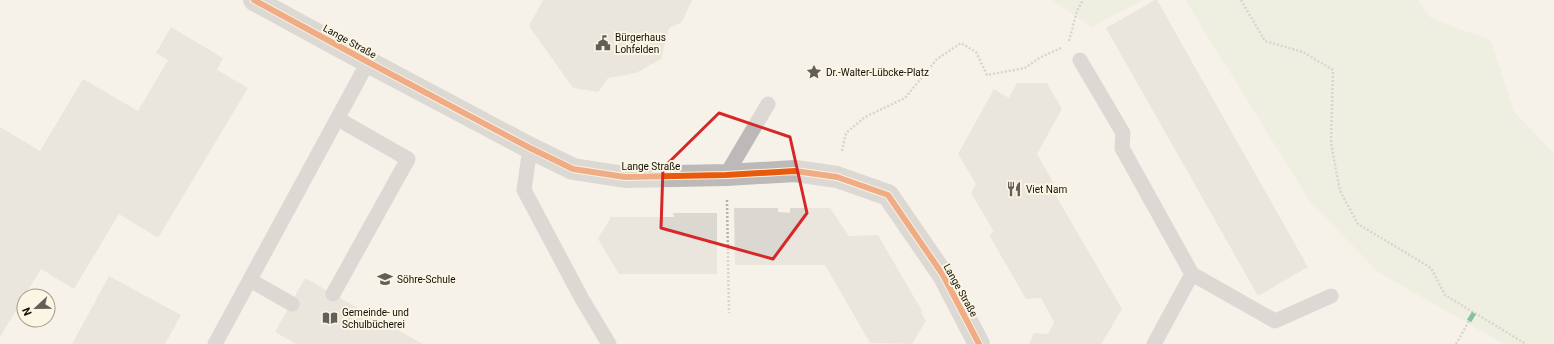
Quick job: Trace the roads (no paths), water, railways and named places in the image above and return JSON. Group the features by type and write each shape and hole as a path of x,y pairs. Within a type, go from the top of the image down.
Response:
{"street":[{"name":"Lange Straße","path":"254,0 368,62 572,169 625,177 726,175 794,171 837,177 888,195 943,275 979,344"}],"lane":[{"path":"1080,60 1123,133 1122,148 1192,274 1274,321 1331,296"},
{"name":"Lange Straße","path":"215,344 368,62"},
{"path":"726,175 768,104"},
{"path":"333,294 408,160 338,119"},
{"path":"530,148 524,190 582,299 609,344"},
{"path":"1154,344 1192,274"},
{"path":"250,280 292,304"}],"place":[{"name":"Bürgerhaus Lohfelden","path":"603,43"},
{"name":"Dr.-Walter-Lübcke-Platz","path":"814,72"},
{"name":"Viet Nam","path":"1014,189"},
{"name":"Söhre-Schule","path":"385,279"},
{"name":"Gemeinde- und Schulbücherei","path":"330,318"}]}
